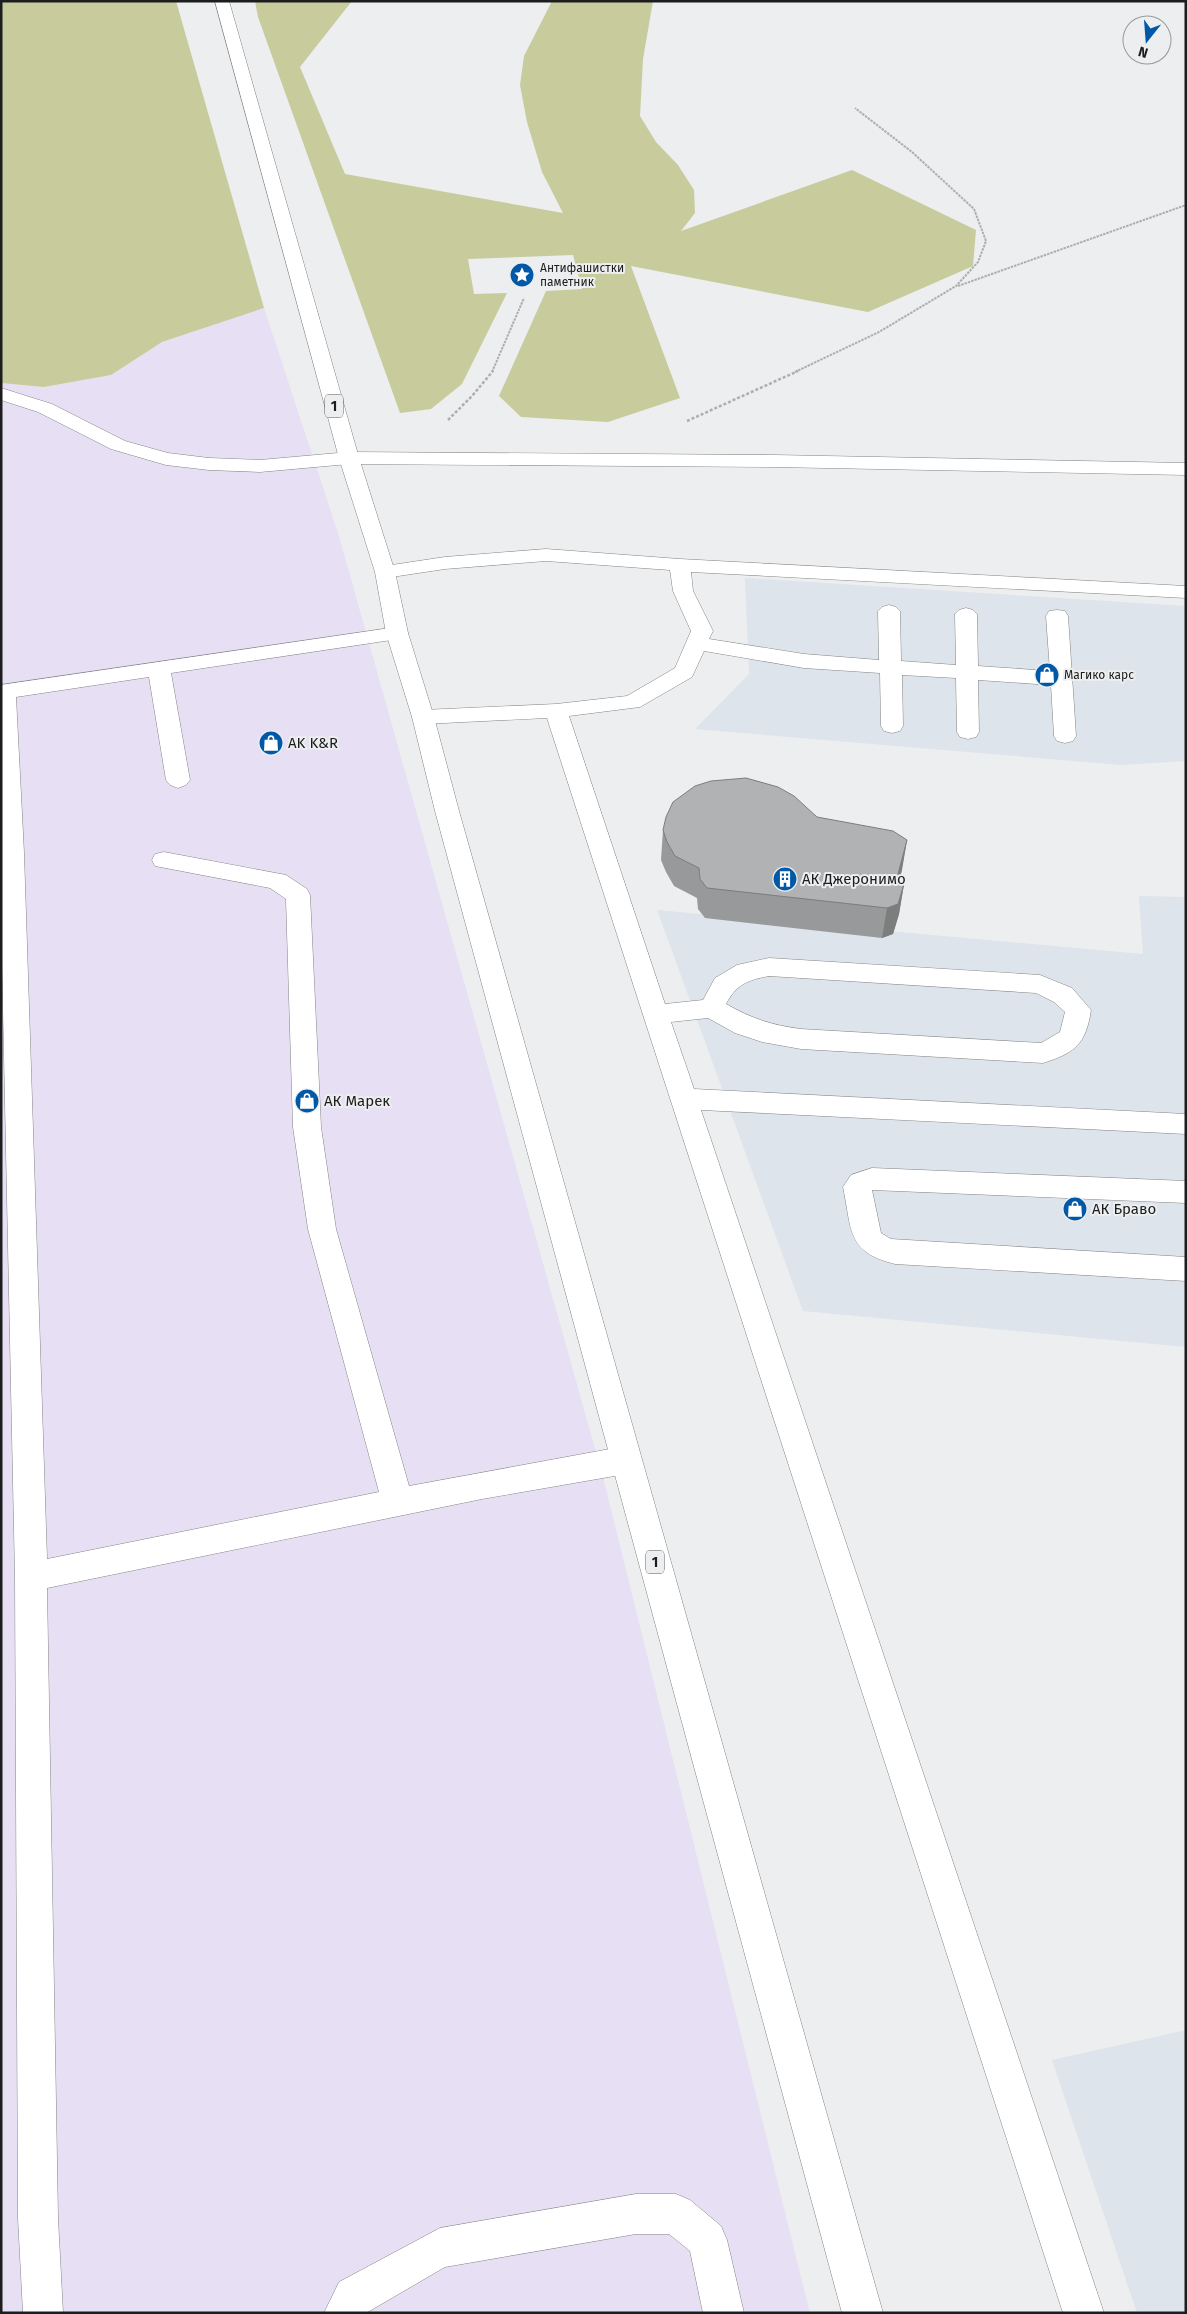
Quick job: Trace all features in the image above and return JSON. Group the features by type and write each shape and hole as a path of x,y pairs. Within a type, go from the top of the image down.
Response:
{"main road":[{"name":"1","path":"222,1 349,458 385,572 397,633 423,718 626,1460 863,2313"},
{"path":"1,394 45,408 118,445 166,458 208,464 260,466 349,458 784,462 1186,469"},
{"path":"385,572 445,563 546,555 680,565 1186,592"},
{"path":"423,718 556,711 632,702 684,672 702,631 683,591 680,565"},
{"path":"889,611 892,726"},
{"path":"966,614 968,732"},
{"path":"1056,616 1065,736"},
{"path":"43,2313 38,2218 32,1577 13,863 3,692 397,633"},
{"path":"696,643 804,660 1061,679"},
{"path":"159,669 178,780"},
{"path":"556,711 1084,2313"},
{"path":"164,860 277,881 298,895 307,1127 322,1229 397,1501"},
{"path":"657,1014 711,1008 744,1026 771,1035 801,1039 1043,1054 1064,1046 1075,1032 1078,1010 1063,995 1040,984 770,967 746,971 724,984 711,1008"},
{"path":"685,1099 1186,1124"},
{"path":"1186,1192 872,1179 857,1187 869,1238 885,1250 1186,1269"},
{"path":"32,1577 397,1501 626,1460"},
{"path":"344,2313 353,2296 440,2248 636,2214 676,2214 707,2240 724,2313"}],"path":[{"path":"855,108 912,152 974,209 986,240 978,262 956,286"},
{"path":"686,422 879,332 956,286 1186,205"},
{"path":"444,424 472,396 492,372 524,298"}],"shaded area":[{"path":"264,308 339,536 603,1477 810,2313 1,2313 1,383 44,387 111,375 162,342"},
{"path":"745,578 1186,606 1186,761 1121,765 695,729 749,674"},
{"path":"1139,896 1186,897 1186,1347 803,1311 657,910 1143,954"},
{"path":"1186,2030 1186,2313 1137,2313 1052,2060"}],"green space":[{"path":"1,1 176,1 264,308 162,342 111,375 44,387 1,383"},
{"path":"255,1 352,1 300,67 345,174 563,213 542,172 527,122 520,85 524,56 552,1 653,1 643,59 640,116 656,142 678,165 694,190 695,213 681,231 852,170 976,230 973,266 868,312 631,266 680,398 608,422 521,417 499,396 546,291 582,289 573,255 468,259 474,294 507,293 462,384 431,409 400,413 258,17"}],"building":[{"name":"АК Джеронимо","path":"746,778 778,787 794,796 817,817 893,831 907,840 898,874 904,884 898,904 887,908 707,888 700,879 699,868 675,856 663,830 666,817 673,802 695,786 711,781"}],"place":[{"name":"Антифашистки паметник","path":"522,275"},
{"name":"Магико карс","path":"1047,675"},
{"name":"AK K&R","path":"271,743"},
{"name":"АК Джеронимо","path":"785,879"},
{"name":"АК Марек","path":"307,1101"},
{"name":"АК Браво","path":"1075,1209"}]}
